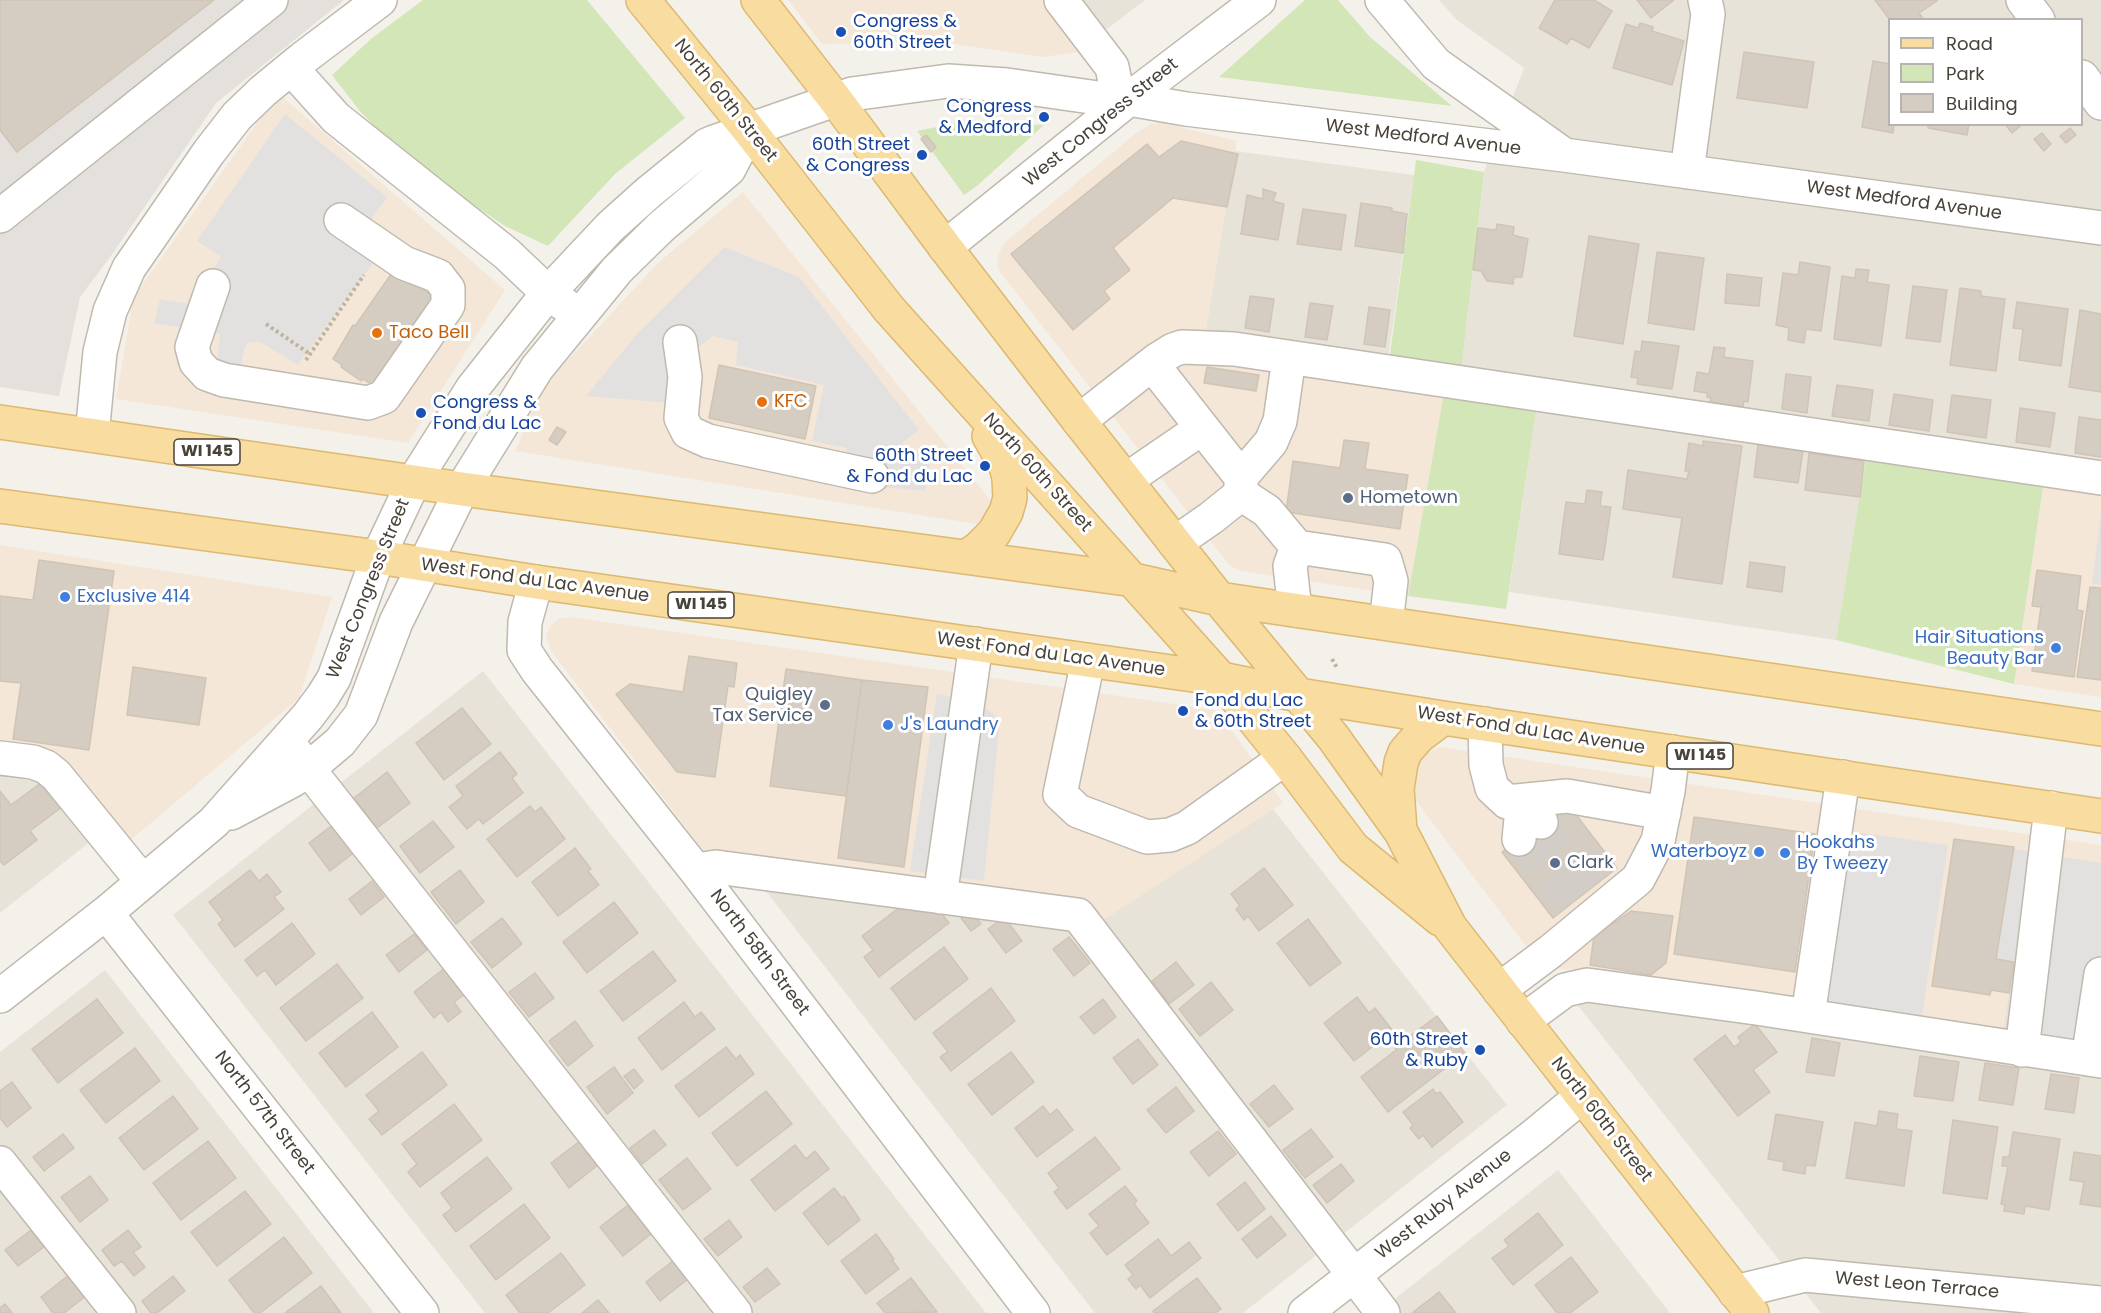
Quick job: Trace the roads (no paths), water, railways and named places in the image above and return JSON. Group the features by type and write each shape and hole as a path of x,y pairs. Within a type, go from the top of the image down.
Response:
{"main road":[{"name":"North 60th Street","path":"643,0 749,130 889,309 1221,679 1285,758 1353,848 1450,927"},
{"name":"North 60th Street","path":"758,0 1080,422 1219,598 1333,737 1401,832 1450,927 1743,1302"},
{"path":"957,384 1000,454 1006,466 1011,488 1008,506 994,533 966,557"},
{"name":"WI 145","path":"0,422 462,489 1134,580 1219,598 1295,610 2101,729"},
{"name":"West Fond du Lac Avenue","path":"0,506 378,557 536,582 1221,679 1299,695 1443,718 2101,816"},
{"path":"1401,832 1396,789 1401,764 1406,752 1419,736 1443,718"}],"street":[{"path":"0,216 271,0"},
{"path":"92,435 100,352 110,311 129,268 209,152 237,116 291,68 380,0"},
{"path":"1061,0 1112,67 1124,100"},
{"name":"West Congress Street","path":"945,248 1124,100 1259,0"},
{"path":"1382,0 1436,64 1564,155"},
{"path":"1687,172 1708,14 1705,0"},
{"path":"2023,0 2036,18"},
{"path":"291,68 336,118 507,254 548,293 578,315"},
{"path":"2083,78 2101,103"},
{"name":"West Medford Avenue","path":"749,130 835,99 869,91 948,81 1007,85 1564,155 2101,228"},
{"name":"West Congress Street","path":"0,996 106,913 214,822 287,741 324,696 334,678 378,557 414,481 472,389 548,293 610,226 707,145 749,130"},
{"name":"West Congress Street","path":"214,822 270,794 308,769 340,742 361,715 396,622 462,489 537,368 617,270 654,233 729,169 749,130"},
{"path":"213,286 192,347 196,362 207,374 224,380 368,403 384,397 448,305 448,289 438,276 404,263 341,220"},
{"path":"680,342 685,377 681,418 688,432 708,441 872,476"},
{"path":"1080,422 1152,364 1173,351 1182,347 1234,349 2101,478"},
{"path":"1175,543 1211,518 1241,485 1271,442 1280,421 1289,358"},
{"path":"1152,364 1202,428 1241,485 1267,511 1297,547 1385,560 1391,580 1386,623"},
{"path":"1126,480 1202,428"},
{"path":"1295,610 1290,566 1297,547"},
{"name":"North 58th Street","path":"536,582 525,622 524,650 537,670 697,872 1033,1313"},
{"path":"940,897 976,644"},
{"path":"1088,661 1060,794 1078,811 1147,837 1170,835 1187,828 1285,758"},
{"path":"1485,724 1486,765 1492,788 1522,821 1567,796 1664,813"},
{"path":"287,741 735,1313"},
{"path":"1499,990 1586,904 1638,879 1658,841 1673,752"},
{"path":"0,758 33,762 46,767 56,775 143,882"},
{"path":"1808,1016 1843,777"},
{"path":"2022,1050 2051,808"},
{"path":"697,872 716,867 1078,915 1383,1313"},
{"name":"North 57th Street","path":"106,913 422,1313"},
{"path":"1523,1021 1565,990 1587,985 2095,1060 2101,974"},
{"name":"West Ruby Avenue","path":"1305,1313 1582,1096"},
{"path":"0,1163 119,1313"},
{"name":"West Leon Terrace","path":"1743,1302 1805,1275 2101,1303"}],"tunnel":[{"path":"1541,822 1591,890"},
{"path":"1519,839 1570,906"}],"place":[{"name":"Congress & 60th Street","path":"841,32"},
{"name":"Congress & Medford","path":"1044,117"},
{"name":"60th Street & Congress","path":"922,155"},
{"name":"Taco Bell","path":"377,333"},
{"name":"KFC","path":"762,402"},
{"name":"Congress & Fond du Lac","path":"421,413"},
{"name":"60th Street & Fond du Lac","path":"985,466"},
{"name":"Hometown","path":"1348,498"},
{"name":"Exclusive 414","path":"65,597"},
{"name":"Hair Situations Beauty Bar","path":"2056,648"},
{"name":"Quigley Tax Service","path":"825,705"},
{"name":"Fond du Lac & 60th Street","path":"1183,711"},
{"name":"J's Laundry","path":"888,725"},
{"name":"Waterboyz","path":"1759,852"},
{"name":"Hookahs By Tweezy","path":"1785,853"},
{"name":"Clark","path":"1555,863"},
{"name":"60th Street & Ruby","path":"1480,1050"}]}
